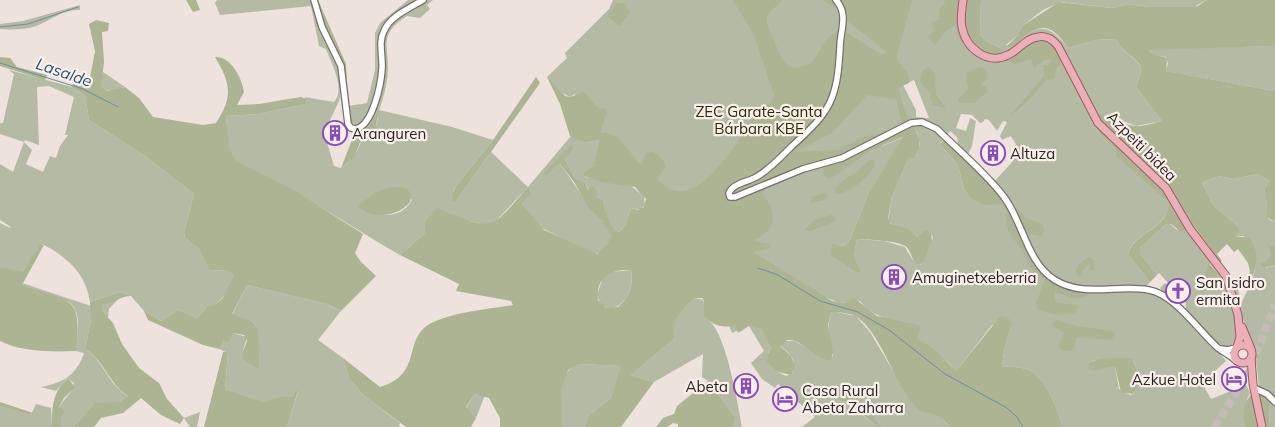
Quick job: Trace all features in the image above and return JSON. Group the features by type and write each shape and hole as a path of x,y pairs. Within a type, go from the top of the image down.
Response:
{"main road":[{"name":"Azpeiti bidea","path":"962,0 963,31 974,48 984,57 994,59 1007,56 1030,39 1038,36 1047,37 1058,46 1100,125 1165,187 1189,228 1226,275 1251,349"},
{"name":"Azpeiti bidea","path":"1237,347 1240,337 1238,315"},
{"path":"1253,386 1251,349 1244,345 1237,347 1234,354 1237,362 1247,370 1253,386 1262,427"},
{"path":"1237,362 1246,363 1251,358"}],"street":[{"path":"314,0 322,27 340,63 348,124 355,129 366,123 373,107 382,72 381,42 384,29 399,15 423,0"},
{"path":"836,0 842,9 844,21 837,84 828,109 814,128 775,164 757,177 732,188 729,192 730,197 805,168 842,158 913,122 925,122 937,129 1000,193 1012,209 1035,257 1051,278 1080,289 1146,289 1158,292 1173,304 1216,347 1237,362"},
{"path":"1216,347 1225,350 1237,347"},
{"path":"1253,386 1273,400"},
{"path":"1256,398 1262,396 1273,400"}],"green space":[{"path":"186,0 196,0 200,10 193,12"},
{"path":"217,0 318,0 345,74 339,101 330,120 326,139 334,166 341,168 354,155 362,138 373,131 377,121 378,112 367,128 354,135 357,126 351,122 348,106 367,103 375,70 375,33 380,23 408,0 433,0 427,5 430,9 420,18 407,16 393,27 389,33 387,38 387,78 379,110 452,127 493,140 456,186 453,191 456,201 491,152 528,187 494,223 485,225 469,221 425,233 400,255 304,197 245,168 235,161 230,153 226,116 258,114 306,104 307,100 305,97 334,102 339,90 338,83 326,49 319,46 311,6 220,15 215,3","holes":["390,187 412,200 401,211 387,215 373,213 359,206 375,192"]},
{"path":"318,0 346,64 348,101 343,65 324,22"},
{"name":"ZEC Garate-Santa Bárbara KBE","path":"613,0 961,0 964,36 1005,50 986,41 980,34 981,0 1206,0 1194,7 1149,7 1127,4 1112,8 1061,2 1043,10 1022,26 1018,35 1006,45 1013,47 1028,34 1041,29 1053,33 1068,48 1096,40 1116,39 1121,48 1140,65 1141,71 1137,88 1162,121 1136,126 1108,115 1088,116 1102,137 1116,150 1117,156 1168,202 1168,211 1164,218 1130,247 1128,255 1150,282 1144,288 1153,291 1183,313 1186,309 1185,291 1189,287 1181,278 1171,286 1159,273 1157,275 1140,253 1140,248 1166,224 1170,224 1177,230 1188,217 1220,262 1232,289 1237,287 1242,302 1252,280 1255,267 1252,242 1243,236 1235,236 1238,226 1214,206 1202,183 1219,176 1233,179 1258,174 1270,181 1264,189 1267,216 1269,220 1275,222 1275,244 1271,245 1271,254 1264,263 1261,263 1266,268 1275,265 1275,391 1259,387 1255,350 1240,312 1234,314 1237,339 1231,345 1216,349 1226,361 1202,383 1211,399 1246,385 1250,393 1247,399 1246,427 1062,427 1051,395 1041,380 1029,370 1002,366 1005,346 1012,324 992,325 956,371 925,344 871,311 860,301 840,303 822,296 795,335 771,347 768,353 778,372 786,376 792,373 794,369 792,358 780,346 784,341 795,341 827,360 833,356 828,330 831,311 856,316 870,332 892,369 923,411 940,415 949,427 882,427 852,393 846,392 840,397 877,427 802,427 815,417 778,384 775,388 762,379 751,363 764,351 749,326 764,328 756,322 732,333 714,290 600,133 575,94 570,97 560,92 547,77 567,58 565,53 609,9","holes":["914,80 929,118 916,117 916,110 903,85","961,114 972,115 980,123 985,119 989,120 997,131 1003,121 1007,122 1000,136 1002,140 1011,136 1019,149 1010,155 1013,161 992,184 1003,204 995,204 969,197 964,189 958,165 940,144 950,131 957,137 958,144 968,154 972,146 976,121 970,118 966,131 956,128","903,125 917,132 920,144 917,155 909,158 892,196 888,221 918,237 931,233 933,238 922,264 919,265 912,259 905,247 884,241 857,239 854,255 861,271 858,274 835,258 839,245 844,246 850,240 868,194 904,137 882,146 886,132","1210,264 1219,274 1209,288 1201,295 1199,289","1127,357 1134,361 1137,381 1134,394 1130,395 1119,389 1115,367 1105,367 1092,361"]},
{"name":"ZEC Garate-Santa Bárbara KBE","path":"733,0 782,0 769,13 767,24 783,60 791,67 797,68 812,62 828,38 837,32 844,31 882,55 886,51 847,21 845,13 822,0 912,0 897,59 909,75 909,83 898,88 907,115 918,135 920,143 915,157 909,158 892,196 888,218 891,224 908,229 918,237 925,230 931,233 932,241 923,263 919,265 916,263 909,250 900,244 857,239 854,255 861,271 858,274 833,257 831,252 832,244 844,246 850,240 868,194 903,137 871,150 830,179 823,175 823,161 818,161 767,180 763,193 771,207 773,220 769,229 762,236 752,241 769,244 772,248 753,252 832,301 844,303 854,298 877,316 921,326 917,338 935,350 956,371 998,319 1002,316 1008,318 1012,324 1005,346 1002,366 1029,370 1041,380 1051,395 1062,427 949,427 940,417 923,412 915,406 901,385 873,334 857,317 848,314 831,312 828,326 833,352 831,360 820,357 798,342 787,340 780,346 791,356 795,366 791,375 778,372 767,362 767,356 771,347 762,329 749,326 738,333 735,325 726,327 714,324 704,316 704,301 702,298 695,298 679,315 674,326 675,338 631,375 654,382 621,427 585,427 588,416 611,398 621,366 579,364 568,370 561,389 562,427 500,427 500,418 489,398 475,394 466,407 476,418 471,427 406,427 363,395 349,378 343,358 380,387 393,382 401,375 410,360 418,335 432,323 454,315 513,305 511,301 456,291 459,284 400,255 425,233 425,222 437,208 480,224 489,223 497,220 505,213 528,187 531,193 522,203 544,230 597,254 608,244 611,235 603,222 588,207 574,182 560,164 547,175 544,173 572,144 573,149 564,159 575,178 585,182 588,190 592,186 596,189 597,197 603,200 608,218 616,230 619,232 625,226 631,208 638,210 644,207 646,199 635,187 601,182 584,176 584,172 593,167 599,140 584,143 570,136 560,104 547,77 565,96 570,97 584,92 598,108 606,109 607,112 600,133 607,133 619,139 641,165 646,153 652,152 657,154 663,160 665,168 657,178 671,189 685,191 700,184 714,172 727,157 756,114 773,99 774,95 754,35","holes":["867,95 896,99 902,125 886,132 863,137 838,150 795,152 832,133","631,270 632,280 628,295 618,307 606,308 598,300 600,283 611,273"]},
{"path":"944,0 981,0 980,34 986,41 1005,50 1004,52 992,55 974,51 960,39 954,25 946,31 935,45 928,37 934,31 932,22 940,19 939,9 945,4"},
{"path":"1206,0 1275,0 1275,46 1149,50 1153,54 1167,58 1166,71 1275,91 1275,222 1266,217 1267,204 1264,189 1270,181 1258,174 1233,179 1219,176 1202,183 1214,206 1238,226 1239,232 1235,236 1250,238 1255,249 1256,261 1249,284 1232,289 1247,279 1250,271 1248,263 1238,249 1234,252 1227,244 1217,254 1222,261 1220,262 1188,217 1184,230 1180,231 1171,224 1166,224 1140,248 1140,253 1157,275 1150,282 1128,255 1136,241 1164,218 1168,211 1168,202 1116,156 1116,150 1102,137 1088,116 1095,114 1106,115 1134,126 1162,121 1137,88 1141,69 1138,62 1118,44 1116,39 1096,40 1068,48 1054,32 1041,28 1028,34 1013,47 1007,46 1018,35 1022,26 1059,2 1112,8 1127,4 1149,7 1191,7 1198,6"},
{"path":"617,3 625,3 630,13 619,26 607,16"},
{"path":"80,5 80,10 68,11 36,26 0,29 0,24 23,21"},
{"path":"96,20 109,23 108,31 102,32 104,62 101,87 108,91 125,87 139,98 153,117 203,125 216,123 226,105 228,89 224,74 215,57 226,60 231,64 241,80 244,92 237,105 259,104 301,97 307,99 306,104 258,114 226,116 229,149 236,161 297,192 363,234 355,253 361,262 376,276 341,311 327,304 247,285 232,314 252,321 258,328 259,369 243,359 242,354 247,341 244,335 233,333 228,342 224,340 219,349 203,345 148,320 144,311 161,321 178,310 197,318 207,307 216,304 223,298 234,275 229,271 209,270 199,249 185,238 184,232 194,194 145,156 89,120 85,96 72,87 73,83 89,83 95,51 89,24"},
{"path":"1040,39 1048,42 1054,48 1061,63 1056,69 1055,78 1046,80 1028,101 1009,117 1044,76 1043,65 1049,65 1053,59 1044,60 1034,69 1031,59 1015,64 1007,60 1032,41"},
{"path":"1275,46 1275,91 1165,71 1168,64 1166,57 1153,55 1149,49"},
{"path":"0,57 10,58 17,67 47,75 45,80 0,66"},
{"path":"929,67 935,74 936,95 946,108 933,105 930,99 931,93 920,82 923,70"},
{"path":"979,67 984,68 987,72 986,80 980,84 987,87 987,92 974,103 958,103 958,99 969,88 966,84 966,73"},
{"path":"9,70 72,87 85,96 89,120 145,156 194,194 184,232 185,238 199,249 209,270 231,271 234,275 226,294 216,304 205,309 197,318 178,310 161,321 144,311 131,296 120,292 90,302 84,282 74,267 59,254 42,244 21,273 0,267 0,223 11,227 0,220 0,164 13,172 24,142 0,134 0,123 3,123 14,74","holes":["49,86 74,97 65,135 68,135 60,146 56,158 50,156 43,172 26,164 32,150 24,142 25,140 39,145 37,87"]},
{"path":"103,72 125,87 111,91 102,89 100,84"},
{"path":"536,77 540,83 456,201 453,201 452,194 456,186 493,140"},
{"path":"379,110 375,130 362,138 354,157 341,168 354,135 367,128"},
{"path":"571,136 584,143 599,140 593,168 584,172 585,177 631,186 644,196 645,205 640,210 631,208 625,226 619,232 615,230 606,213 603,200 597,197 593,187 589,191 585,182 575,178 563,159 547,175 560,164 611,233 606,247 599,253 592,254 542,228 522,203 528,187"},
{"path":"946,138 1026,218 1042,224 1044,230 1041,236 1021,232 1040,266 1054,281 1076,291 1091,293 1078,298 1055,292 1054,298 1057,303 1078,305 1076,312 1056,314 1037,308 1036,304 1045,279 1031,269 1024,253 1010,234 1006,223 1007,212 1003,204 983,205 969,197 964,189 958,165 940,144"},
{"path":"870,160 874,160 875,163 865,179 847,191 836,194 835,189 843,180 857,172"},
{"path":"389,187 406,188 411,193 410,202 399,211 385,215 370,213 358,206 375,192"},
{"path":"825,193 827,197 824,200 810,203 812,197"},
{"path":"831,215 835,218 834,222 810,231 805,230 814,220"},
{"path":"41,244 44,245 22,285 62,298 74,309 78,332 76,351 27,349 8,345 0,341 0,267 22,272"},
{"path":"1275,244 1275,265 1264,268 1260,263 1264,263 1271,254 1269,246"},
{"path":"1089,257 1095,261 1094,270 1090,270 1090,264 1078,276 1076,272 1078,265"},
{"path":"1209,264 1219,274 1209,288 1201,295 1199,289"},
{"path":"631,270 630,289 625,300 609,309 601,305 597,295 603,277 612,272"},
{"path":"22,283 91,306 91,320 85,349 97,360 116,386 128,396 125,399 113,403 94,403 74,427 61,427 61,420 65,411 59,408 74,386 74,383 67,378 56,391 41,387 68,377 81,361 84,353 76,351 78,318 69,302 22,285"},
{"path":"1165,283 1175,294 1170,299 1160,288"},
{"path":"247,285 327,304 341,311 318,340 343,358 349,378 363,395 400,423 399,427 287,427 298,392 293,397 264,402 225,389 228,353 219,349 224,340 233,333 247,337 243,351 258,368 258,328 252,321 232,315"},
{"path":"120,292 131,296 103,304 102,311 113,323 122,344 139,368 159,383 167,399 184,418 180,424 161,415 141,398 123,413 101,418 94,427 74,427 94,403 121,402 128,396 121,391 97,359 85,349 91,320 90,302"},
{"path":"121,296 109,309 108,318 102,311 103,304"},
{"path":"695,298 703,300 708,320 714,327 726,353 742,427 733,427 736,418 708,381 702,377 703,354 654,382 631,375 675,338 674,325 676,320 682,310"},
{"path":"1056,320 1077,326 1112,331 1115,335 1110,340 1077,337 1073,350 1063,351 1058,346 1064,333 1051,325"},
{"path":"223,352 228,352 225,389 264,402 281,397 293,397 295,391 298,391 287,427 204,427"},
{"path":"1127,357 1133,359 1136,373 1137,386 1133,394 1121,392 1115,367 1094,371 1088,368 1089,363 1099,359"},
{"path":"579,364 622,366 611,398 588,416 585,427 562,427 560,400 562,382 571,368"},
{"path":"68,378 75,387 64,398 59,407 65,411 61,420 61,427 52,427 54,401 59,389"},
{"path":"708,381 736,418 733,427 678,427 678,424 673,423 667,427 656,427 663,418 674,414 677,406"},
{"path":"1259,387 1275,391 1275,402 1271,402 1269,406 1270,427 1246,427 1244,421 1245,404"},
{"path":"844,392 855,395 882,427 877,427 849,403 841,400 840,397"},
{"path":"475,394 485,395 476,418 466,408"},
{"path":"0,402 33,413 30,415 0,406"},
{"path":"1271,402 1275,402 1275,427 1270,427 1269,406"},
{"path":"36,404 51,408 52,427 0,427 0,406 31,415"},
{"path":"200,412 197,427 190,427 184,418"}],"waterway":[{"path":"0,27 28,24 78,7"},
{"name":"Lasalde","path":"0,63 83,89 118,107"},
{"path":"758,268 778,275 820,301 858,312 889,330 945,374 1007,408 1017,417 1023,427"}],"tunnel":[{"path":"1215,427 1250,370 1275,305"}],"place":[{"name":"Aranguren","path":"335,133"},
{"name":"Altuza","path":"993,153"},
{"name":"Amuginetxeberria","path":"894,277"},
{"name":"San Isidro ermita","path":"1178,291"},
{"name":"Azkue Hotel","path":"1234,379"},
{"name":"Abeta","path":"746,386"},
{"name":"Casa Rural Abeta Zaharra","path":"785,399"}]}
